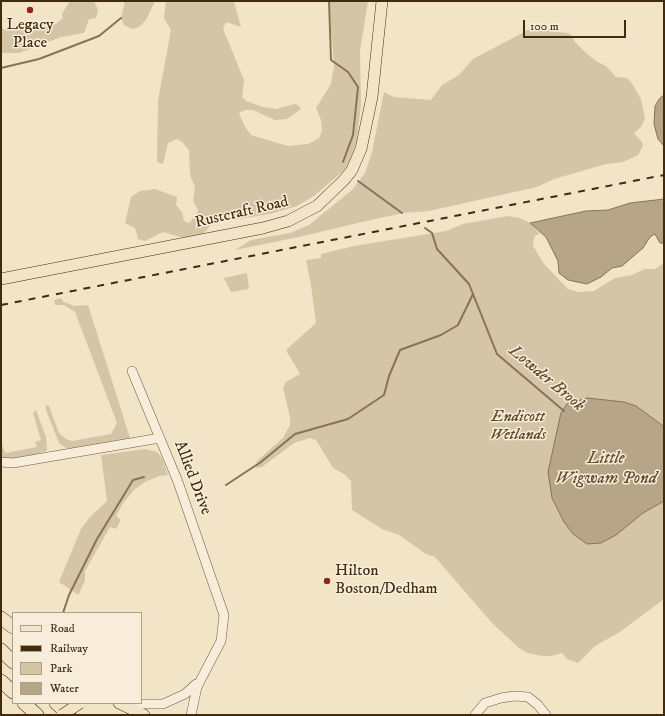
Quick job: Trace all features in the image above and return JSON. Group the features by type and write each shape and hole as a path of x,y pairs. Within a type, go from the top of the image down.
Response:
{"highway":[{"path":"1,618 12,626"},
{"path":"1,650 12,661"},
{"path":"1,681 12,691"},
{"path":"25,704 37,715"},
{"path":"57,704 69,715"}],"main road":[{"name":"Rustcraft Road","path":"1,279 263,228 288,221 317,206 344,180 361,149 372,97 382,1"},
{"path":"62,715 78,704"},
{"path":"121,704 144,715"}],"street":[{"path":"132,371 160,438"},
{"name":"Allied Drive","path":"1,462 13,463 160,438 178,482 224,615 223,635 219,647 200,680 193,698 191,715"},
{"name":"Allied Drive","path":"121,704 155,706 170,702 185,694 200,680"},
{"path":"475,715 485,703 514,696 528,697 538,705 546,715"}],"green space":[{"path":"70,1 94,1 98,10 96,18 89,19 84,33 61,37 19,53 1,53 1,28 6,30 21,30 56,24 63,18 62,14"},
{"path":"125,1 155,1 146,20 139,27 132,29 124,25 121,18"},
{"path":"166,1 234,2 241,27 226,22 223,29 244,80 242,97 246,101 263,107 276,109 294,104 298,105 301,109 287,119 275,120 253,110 245,110 239,113 245,127 251,135 288,146 308,144 319,138 322,131 321,120 316,108 331,84 334,66 329,1 368,1 360,51 361,105 357,138 351,160 343,171 314,196 297,206 270,214 220,222 211,225 202,235 194,237 180,237 163,232 145,241 138,239 135,228 125,223 131,197 140,191 155,189 177,197 176,205 182,212 184,221 189,223 197,214 198,210 193,201 195,187 190,175 189,150 177,139 168,143 163,164 157,162 158,100 171,30 164,18"},
{"path":"530,29 568,33 586,53 596,61 606,66 616,77 627,78 631,82 641,99 645,119 641,127 634,133 642,142 643,146 638,155 623,162 606,164 554,179 537,187 429,211 403,213 235,250 251,240 290,233 309,225 352,190 365,173 372,152 384,92 394,97 431,100 442,85 459,75 473,59"},
{"name":"Endicott Wetlands","path":"508,216 519,218 530,223 540,234 536,235 534,238 533,246 544,264 568,289 578,292 594,291 615,278 632,275 645,269 655,269 664,263 664,599 620,632 595,646 578,663 567,659 562,653 552,656 543,656 527,653 518,647 492,623 435,557 426,554 399,535 382,529 352,510 351,481 344,474 333,468 316,440 310,438 294,443 262,467 256,468 257,461 283,438 290,425 290,417 283,388 286,382 300,374 286,350 316,323 306,260 321,258 321,254 354,246 446,231 463,224"},
{"path":"247,273 249,289 231,292 224,278"},
{"path":"61,298 64,302 74,306 88,305 130,438 79,448 66,448 59,443 46,410 46,405 49,406 59,433 66,439 72,441 111,434 117,423 75,312 64,305 55,305 54,300"},
{"path":"36,410 46,437 47,451 22,458 9,459 1,457 1,442 5,453 37,447 35,442 41,440 33,413"},
{"path":"145,449 157,452 162,458 168,475 159,476 145,482 134,490 123,503 116,516 121,520 116,529 110,527 85,571 85,580 79,594 77,594 59,582 81,529 90,517 107,501 101,455"}],"water":[{"path":"664,95 664,146 658,139 654,124 655,106"},
{"path":"664,199 664,243 660,243 655,234 650,237 643,248 622,266 612,268 601,277 587,284 568,280 559,273 558,261 546,237 530,223 586,211 608,210 630,203"},
{"name":"Little Wigwam Pond","path":"587,398 624,402 636,406 662,425 664,428 664,501 643,513 616,535 601,543 587,544 573,534 564,522 552,498 548,472 561,413 567,404"}],"waterway":[{"path":"329,1 331,60 348,72 358,87 353,135 343,162"},
{"path":"1,68 39,59 99,36 121,18"},
{"name":"Lowder Brook","path":"358,181 402,213"},
{"name":"Lowder Brook","path":"425,228 432,233 437,249 469,284 497,354 564,411"},
{"path":"226,485 261,462 295,434 348,419 384,395 389,376 400,350 441,335 458,325 473,294"},
{"path":"63,612 69,595 97,539 133,480 144,477"}],"railway":[{"path":"1,305 664,175"}],"place":[{"name":"Legacy Place","path":"30,10"},
{"name":"Hilton Boston/Dedham","path":"327,581"}]}
